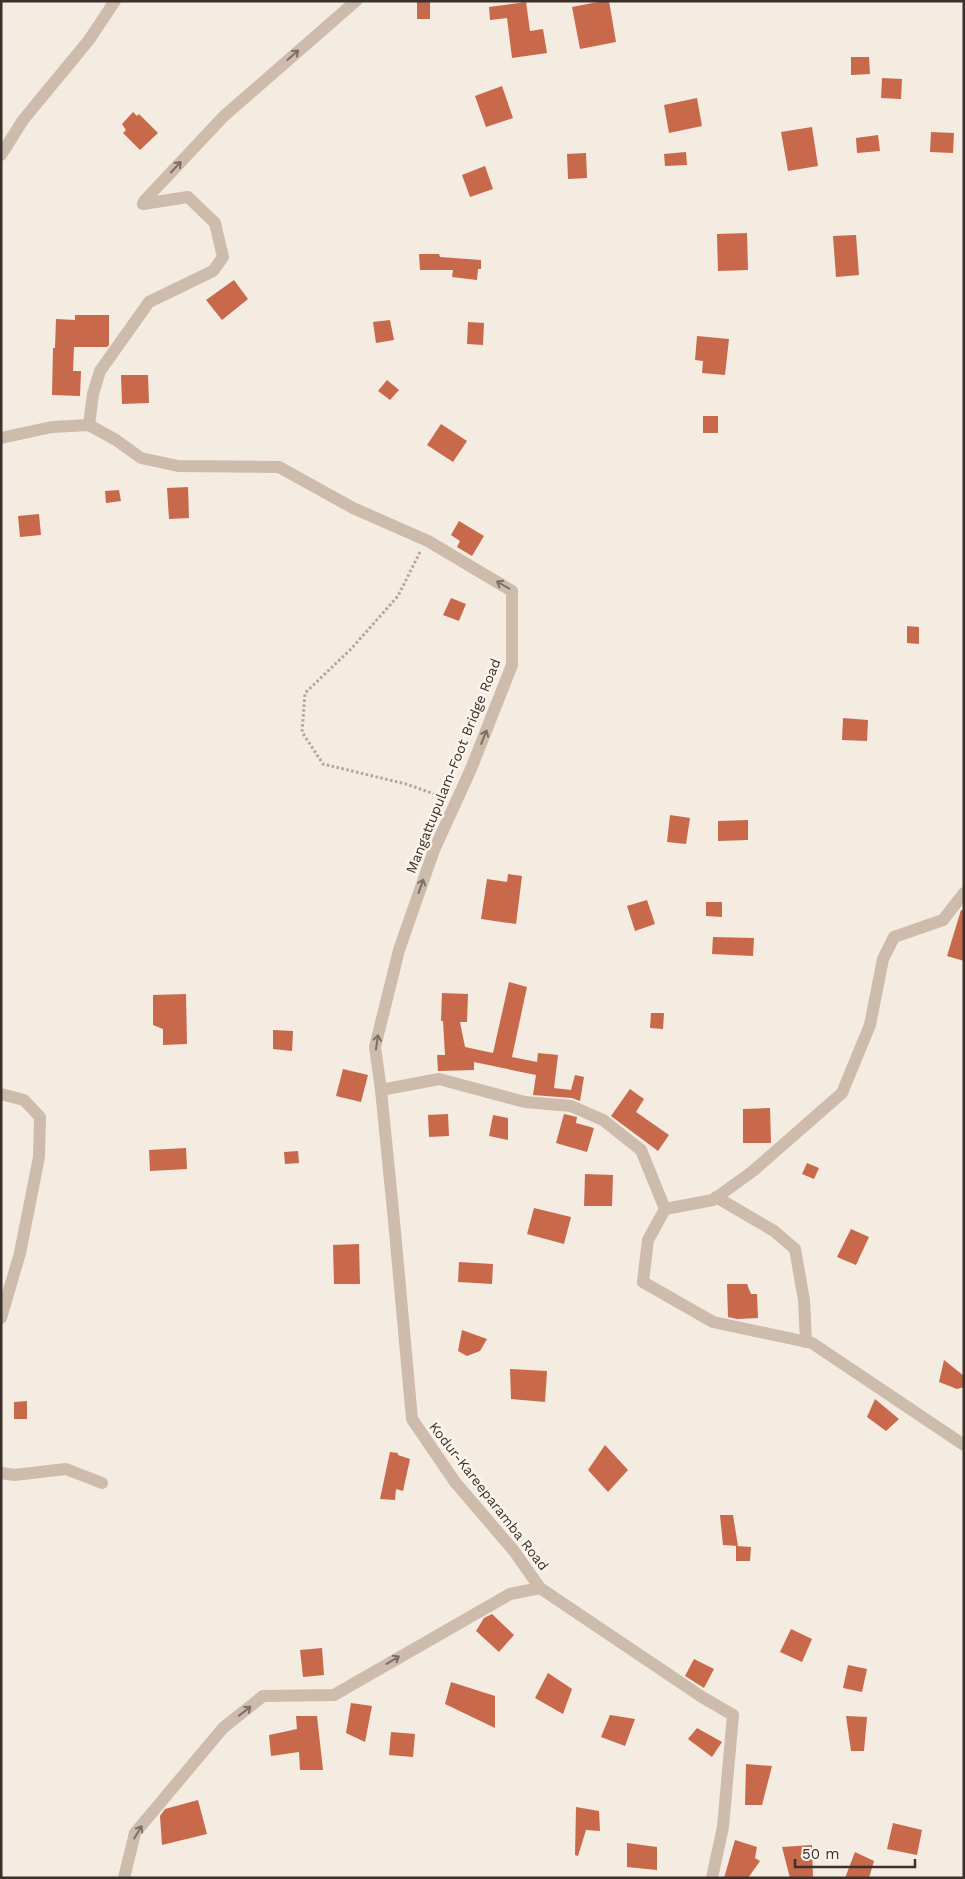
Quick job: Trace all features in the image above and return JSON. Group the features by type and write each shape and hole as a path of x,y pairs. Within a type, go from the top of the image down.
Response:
{"street":[{"path":"1,155 23,120 89,40 115,1"},
{"path":"1,438 52,427 89,425 93,394 100,370 149,302 214,271 223,257 215,223 188,197 144,204 145,200 224,116 356,1"},
{"name":"Mangattupulam-Foot Bridge Road","path":"89,425 116,440 141,458 178,466 279,466 353,508 426,540 512,591 512,665 471,769 434,850 399,950 375,1046 381,1090"},
{"path":"665,1209 712,1200 753,1171 842,1093 870,1025 883,959 894,937 943,920 964,893"},
{"path":"381,1090 440,1079 525,1102 571,1106 603,1120 641,1150 665,1209"},
{"name":"Kodur-Kareeparamba Road","path":"381,1090 412,1419 455,1482 514,1551 540,1588 702,1697 733,1715 724,1827 712,1878"},
{"path":"1,1094 24,1100 40,1117 39,1157 20,1253 1,1318"},
{"path":"716,1197 774,1231 795,1249 804,1300 806,1342"},
{"path":"665,1209 648,1240 643,1282 713,1322 812,1343 964,1445"},
{"path":"1,1473 14,1475 66,1469 102,1483"},
{"path":"124,1878 135,1833 223,1728 263,1696 334,1695 510,1594 540,1588"}],"path":[{"path":"426,540 398,596 351,649 306,693 302,732 323,764 406,784 456,802"}],"building":[{"path":"417,1 430,1 430,19 417,19"},
{"path":"609,1 616,42 580,49 572,7"},
{"path":"526,2 530,31 543,29 547,53 512,58 507,18 490,20 489,7"},
{"path":"851,57 869,57 870,74 851,75"},
{"path":"882,78 902,79 901,99 881,98"},
{"path":"502,86 513,118 486,127 475,96"},
{"path":"697,98 702,126 669,133 664,105"},
{"path":"133,112 137,116 139,114 158,133 140,150 123,133 126,130 122,124"},
{"path":"812,127 818,166 788,171 781,132"},
{"path":"931,132 954,133 953,153 930,152"},
{"path":"878,135 880,151 857,153 856,138"},
{"path":"686,152 687,165 665,166 664,154"},
{"path":"586,153 587,178 568,179 567,154"},
{"path":"485,166 493,189 470,197 462,175"},
{"path":"747,233 748,270 718,271 717,234"},
{"path":"856,235 859,275 836,277 833,236"},
{"path":"419,254 439,254 440,257 481,260 481,269 478,269 477,280 452,277 453,270 420,270"},
{"path":"234,280 248,299 222,320 206,300"},
{"path":"75,315 109,315 109,345 107,347 74,347 73,371 81,371 80,396 52,395 56,319 75,320"},
{"path":"390,320 394,340 376,343 373,322"},
{"path":"468,322 484,323 483,345 467,344"},
{"path":"697,336 729,339 725,375 702,373 703,361 695,360"},
{"path":"121,375 148,375 149,403 122,404"},
{"path":"387,380 399,390 390,400 378,391"},
{"path":"703,416 718,416 718,433 703,433"},
{"path":"441,424 467,441 453,462 427,445"},
{"path":"188,487 189,518 169,519 167,488"},
{"path":"119,490 121,501 106,503 105,491"},
{"path":"39,514 41,535 20,537 18,516"},
{"path":"459,521 484,536 472,556 457,547 460,541 451,535"},
{"path":"451,598 466,604 459,621 443,615"},
{"path":"907,626 919,627 919,644 907,643"},
{"path":"843,718 868,720 867,741 842,740"},
{"path":"670,815 690,818 686,844 667,842"},
{"path":"748,820 748,840 718,841 718,821"},
{"path":"508,874 522,876 516,924 481,919 487,879 507,882"},
{"path":"647,900 655,924 635,931 627,906"},
{"path":"706,902 722,902 722,917 706,916"},
{"path":"961,910 964,911 964,961 947,956"},
{"path":"713,937 754,938 753,956 712,954"},
{"path":"509,982 527,987 512,1057 537,1062 538,1053 558,1055 554,1088 571,1090 575,1075 584,1077 580,1101 572,1098 533,1095 536,1075 474,1062 474,1070 438,1071 437,1055 445,1055 443,1021 441,1021 442,993 468,994 467,1022 460,1022 465,1047 493,1053"},
{"path":"186,994 187,1044 163,1045 163,1029 153,1025 153,995"},
{"path":"651,1013 664,1013 663,1029 650,1028"},
{"path":"273,1030 293,1031 292,1051 273,1049"},
{"path":"343,1069 368,1075 361,1102 336,1096"},
{"path":"630,1089 644,1099 636,1112 669,1135 658,1151 611,1116"},
{"path":"770,1108 771,1143 743,1143 743,1109"},
{"path":"448,1114 449,1136 429,1137 428,1115"},
{"path":"564,1114 577,1117 576,1123 594,1128 587,1152 556,1143"},
{"path":"493,1115 508,1118 508,1140 489,1136"},
{"path":"186,1148 187,1169 150,1171 149,1150"},
{"path":"298,1151 299,1163 285,1164 284,1152"},
{"path":"807,1163 819,1168 814,1179 802,1174"},
{"path":"585,1174 613,1175 612,1206 584,1206"},
{"path":"534,1208 571,1217 564,1244 527,1234"},
{"path":"851,1229 869,1237 856,1265 837,1257"},
{"path":"359,1244 360,1284 334,1284 333,1245"},
{"path":"459,1262 493,1264 492,1284 458,1282"},
{"path":"727,1284 747,1284 751,1294 757,1294 758,1318 737,1319 728,1317"},
{"path":"462,1330 487,1339 480,1351 467,1356 458,1351"},
{"path":"944,1360 964,1376 964,1387 957,1389 939,1382"},
{"path":"510,1369 547,1371 545,1402 511,1399"},
{"path":"875,1399 899,1419 886,1431 867,1417"},
{"path":"27,1401 27,1419 14,1419 14,1402"},
{"path":"605,1445 628,1470 608,1492 588,1470"},
{"path":"390,1452 398,1453 398,1455 410,1459 403,1491 396,1489 395,1500 380,1499"},
{"path":"720,1515 733,1515 738,1546 723,1545"},
{"path":"736,1546 751,1547 750,1561 736,1561"},
{"path":"492,1614 514,1635 499,1652 476,1631 484,1618"},
{"path":"791,1629 812,1639 802,1662 780,1652"},
{"path":"322,1648 324,1675 303,1677 300,1650"},
{"path":"694,1659 714,1669 704,1688 685,1676"},
{"path":"848,1665 867,1669 862,1692 843,1688"},
{"path":"548,1673 572,1689 563,1714 535,1698"},
{"path":"451,1682 495,1696 495,1728 445,1704"},
{"path":"351,1703 372,1706 365,1742 346,1733"},
{"path":"610,1715 635,1719 625,1746 601,1737"},
{"path":"296,1716 317,1716 323,1770 300,1770 299,1752 271,1756 269,1735 297,1729"},
{"path":"846,1716 867,1717 864,1751 851,1751"},
{"path":"697,1728 722,1742 712,1757 688,1739"},
{"path":"391,1732 415,1734 413,1757 389,1755"},
{"path":"746,1764 772,1766 762,1805 745,1805"},
{"path":"198,1800 207,1834 162,1845 160,1816 165,1809"},
{"path":"576,1807 599,1811 600,1831 586,1830 578,1856 575,1855"},
{"path":"893,1823 922,1830 917,1855 887,1849"},
{"path":"735,1840 757,1847 755,1858 760,1861 748,1878 724,1878"},
{"path":"627,1843 657,1847 657,1870 627,1867"},
{"path":"812,1845 813,1878 790,1878 782,1847"},
{"path":"855,1852 874,1861 869,1878 845,1878"}]}
